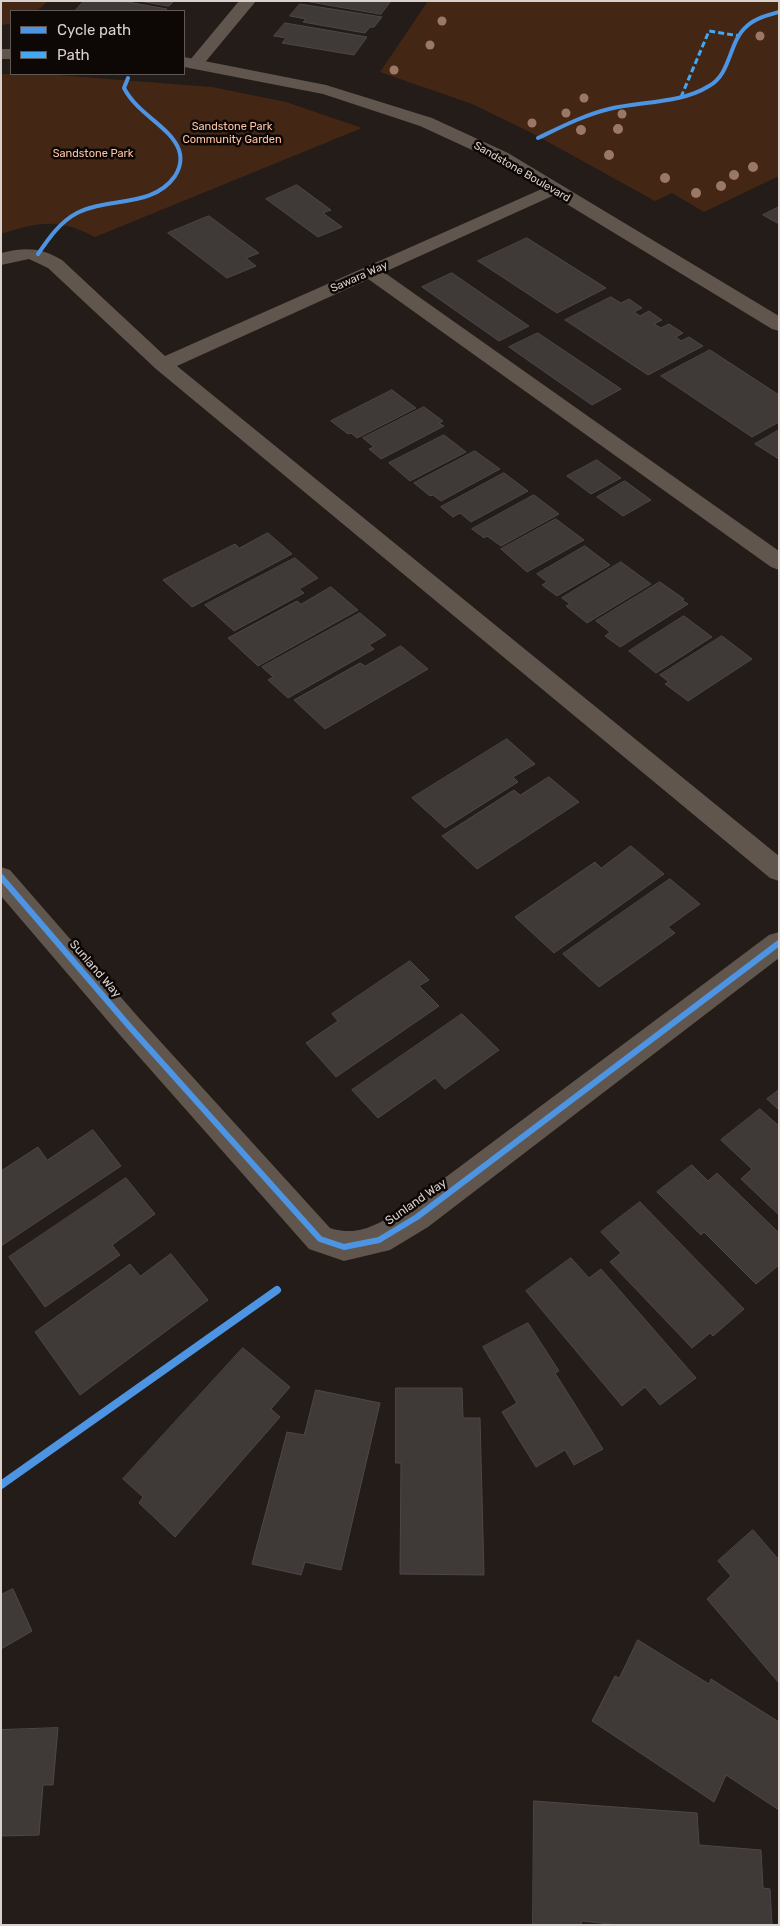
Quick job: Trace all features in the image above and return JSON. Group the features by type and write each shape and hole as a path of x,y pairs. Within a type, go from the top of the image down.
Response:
{"street":[{"path":"190,63 248,1"},
{"name":"Sandstone Boulevard","path":"190,63 326,90 383,107 457,136 502,157 779,325"},
{"name":"Sawara Way","path":"164,365 553,189"},
{"path":"1,259 14,255 38,254 51,261 164,365 779,871"},
{"path":"371,272 779,562"},
{"name":"Sunland Way","path":"1,877 129,1026 320,1240 344,1247 380,1240 417,1218 779,943"}],"green space":[{"path":"1,1 48,1 38,10 10,10 10,24 1,25"},
{"path":"428,1 779,1 779,176 704,212 672,193 655,201 530,132 472,104 380,72"},
{"name":"Sandstone Park","path":"1,74 57,75 212,87 286,102 362,128 95,237 70,227 48,224 1,234"}],"building":[{"path":"84,1 122,1 167,9 166,10 76,10"},
{"path":"140,1 174,1 169,6"},
{"path":"305,1 391,1 381,14"},
{"path":"300,4 382,17 374,27 370,27 365,33 303,22 306,19 290,16"},
{"path":"285,23 367,37 354,55 282,43 286,38 274,36"},
{"path":"297,185 331,210 323,213 342,227 318,237 266,199"},
{"path":"779,207 779,224 763,215"},
{"path":"209,216 259,253 246,258 256,266 227,278 168,233"},
{"path":"527,238 606,288 557,313 478,261"},
{"path":"452,273 529,326 499,341 422,287"},
{"path":"611,297 621,303 629,299 642,308 634,312 640,316 649,311 662,320 654,324 661,328 669,324 683,333 676,337 681,341 689,337 703,346 648,375 565,320"},
{"path":"538,333 621,389 592,405 509,347"},
{"path":"710,350 779,395 779,422 752,437 661,376"},
{"path":"392,390 416,408 357,438 351,433 348,434 331,421"},
{"path":"424,407 443,421 439,423 444,426 381,459 369,449 374,447 363,438"},
{"path":"779,430 779,459 755,444"},
{"path":"444,435 466,452 410,481 389,463"},
{"path":"475,451 500,469 441,501 433,495 430,496 414,483"},
{"path":"597,460 621,478 591,494 567,476"},
{"path":"504,473 528,491 471,522 460,513 453,517 441,507"},
{"path":"625,481 651,500 623,516 597,497"},
{"path":"534,495 559,514 501,546 487,536 484,538 472,529"},
{"path":"556,519 584,540 527,572 501,549"},
{"path":"268,533 292,554 192,607 163,580 235,544 239,548"},
{"path":"585,546 610,565 557,596 542,585 547,582 537,574"},
{"path":"295,558 318,578 299,589 304,593 234,631 205,605"},
{"path":"621,562 651,584 587,623 566,606 570,604 562,598"},
{"path":"660,582 688,604 620,647 605,636 610,632 596,621"},
{"path":"331,587 358,610 258,666 228,638 297,601 301,604"},
{"path":"360,613 386,635 369,645 374,649 288,698 268,680 273,677 262,667"},
{"path":"684,616 712,637 656,673 629,651"},
{"path":"722,636 752,659 688,701 665,684 669,682 660,675"},
{"path":"401,646 428,669 325,729 294,700 360,663 365,666"},
{"path":"507,739 535,764 513,777 518,782 445,828 412,798"},
{"path":"549,777 579,802 477,869 442,836 514,790 520,795"},
{"path":"631,846 664,874 554,953 515,917 595,862 601,868"},
{"path":"670,879 700,904 668,927 675,933 599,987 563,954"},
{"path":"410,961 429,980 419,986 439,1006 336,1077 306,1043 338,1021 332,1014"},
{"path":"462,1014 499,1050 445,1089 435,1078 378,1118 352,1090"},
{"path":"779,1090 779,1110 767,1099"},
{"path":"760,1109 779,1126 779,1215 741,1179 752,1169 721,1140"},
{"path":"93,1130 121,1166 1,1246 1,1171 38,1147 47,1160"},
{"path":"692,1165 708,1181 717,1173 779,1233 779,1265 756,1284 704,1232 701,1235 657,1192"},
{"path":"126,1178 155,1214 112,1245 120,1255 45,1307 9,1257"},
{"path":"640,1202 744,1309 713,1336 710,1333 692,1348 610,1262 621,1253 601,1232"},
{"path":"171,1254 208,1300 80,1395 35,1332 130,1264 140,1276"},
{"path":"571,1258 589,1278 601,1269 696,1378 660,1405 645,1387 622,1406 526,1291"},
{"path":"528,1323 559,1371 555,1373 603,1449 574,1465 565,1450 536,1467 502,1412 517,1403 483,1347"},
{"path":"243,1348 290,1387 271,1409 280,1417 175,1537 139,1503 143,1497 123,1479"},
{"path":"396,1388 462,1388 463,1418 480,1418 484,1575 400,1574 401,1463 396,1463"},
{"path":"316,1390 380,1403 341,1570 305,1562 301,1575 252,1564 287,1432 304,1435"},
{"path":"753,1530 779,1560 779,1683 707,1599 731,1576 718,1561"},
{"path":"13,1589 32,1631 1,1649 1,1595"},
{"path":"638,1640 709,1684 711,1679 779,1722 779,1810 726,1775 714,1802 592,1721 615,1676 619,1678"},
{"path":"58,1728 53,1785 43,1785 39,1835 1,1836 1,1730"},
{"path":"534,1801 697,1813 699,1845 761,1850 763,1888 770,1889 772,1925 620,1925 581,1921 582,1925 533,1925"}],"marked path":[{"path":"681,97 709,31 740,36"}],"cycle path":[{"path":"538,138 599,112 620,106 671,99 708,87 721,77 743,29 757,20 779,12"},
{"path":"38,254 55,231 77,213 95,206 151,195 164,188 178,171 181,158 175,143 164,130 131,100 124,88 128,78"},
{"path":"1,877 129,1026 320,1239 344,1247 379,1240 417,1217 779,943"},
{"path":"1,1485 277,1290"}],"park label":[{"name":"Sandstone Park Community Garden","path":"232,133"}]}
